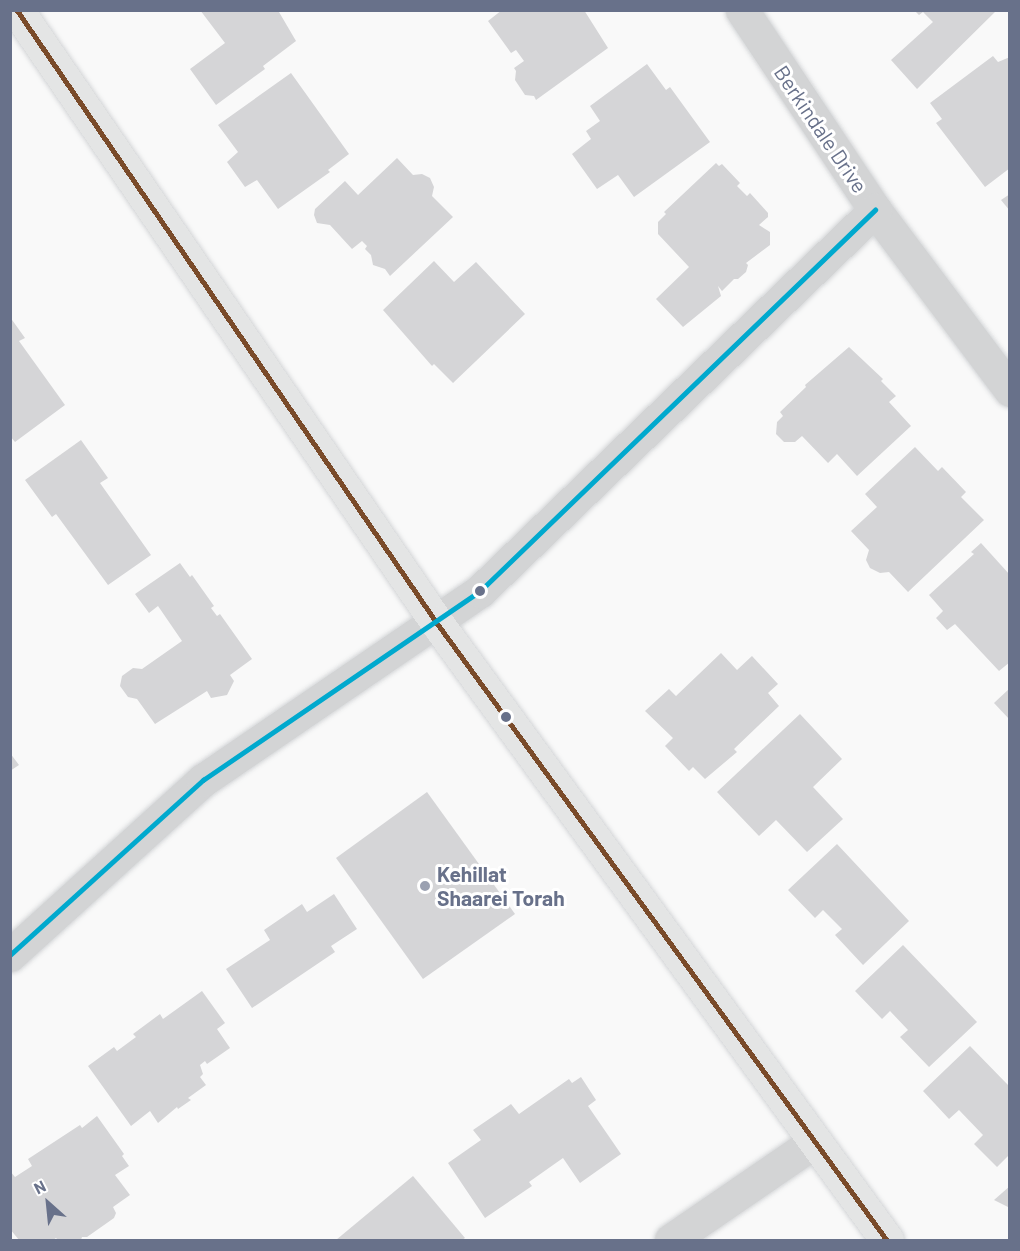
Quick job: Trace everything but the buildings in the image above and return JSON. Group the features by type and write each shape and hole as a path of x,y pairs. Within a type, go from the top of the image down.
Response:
{"main road":[{"path":"17,10 437,623 887,1240"}],"street":[{"name":"Berkindale Drive","path":"742,10 875,210 1010,390"},
{"path":"10,955 203,780 437,623 480,591 875,210"},
{"path":"671,1240 814,1142"}],"transit line":[{"path":"17,10 437,623 887,1240"},
{"path":"10,955 203,780 480,591 875,210"}],"place":[{"name":"Kehillat Shaarei Torah","path":"425,886"}]}
